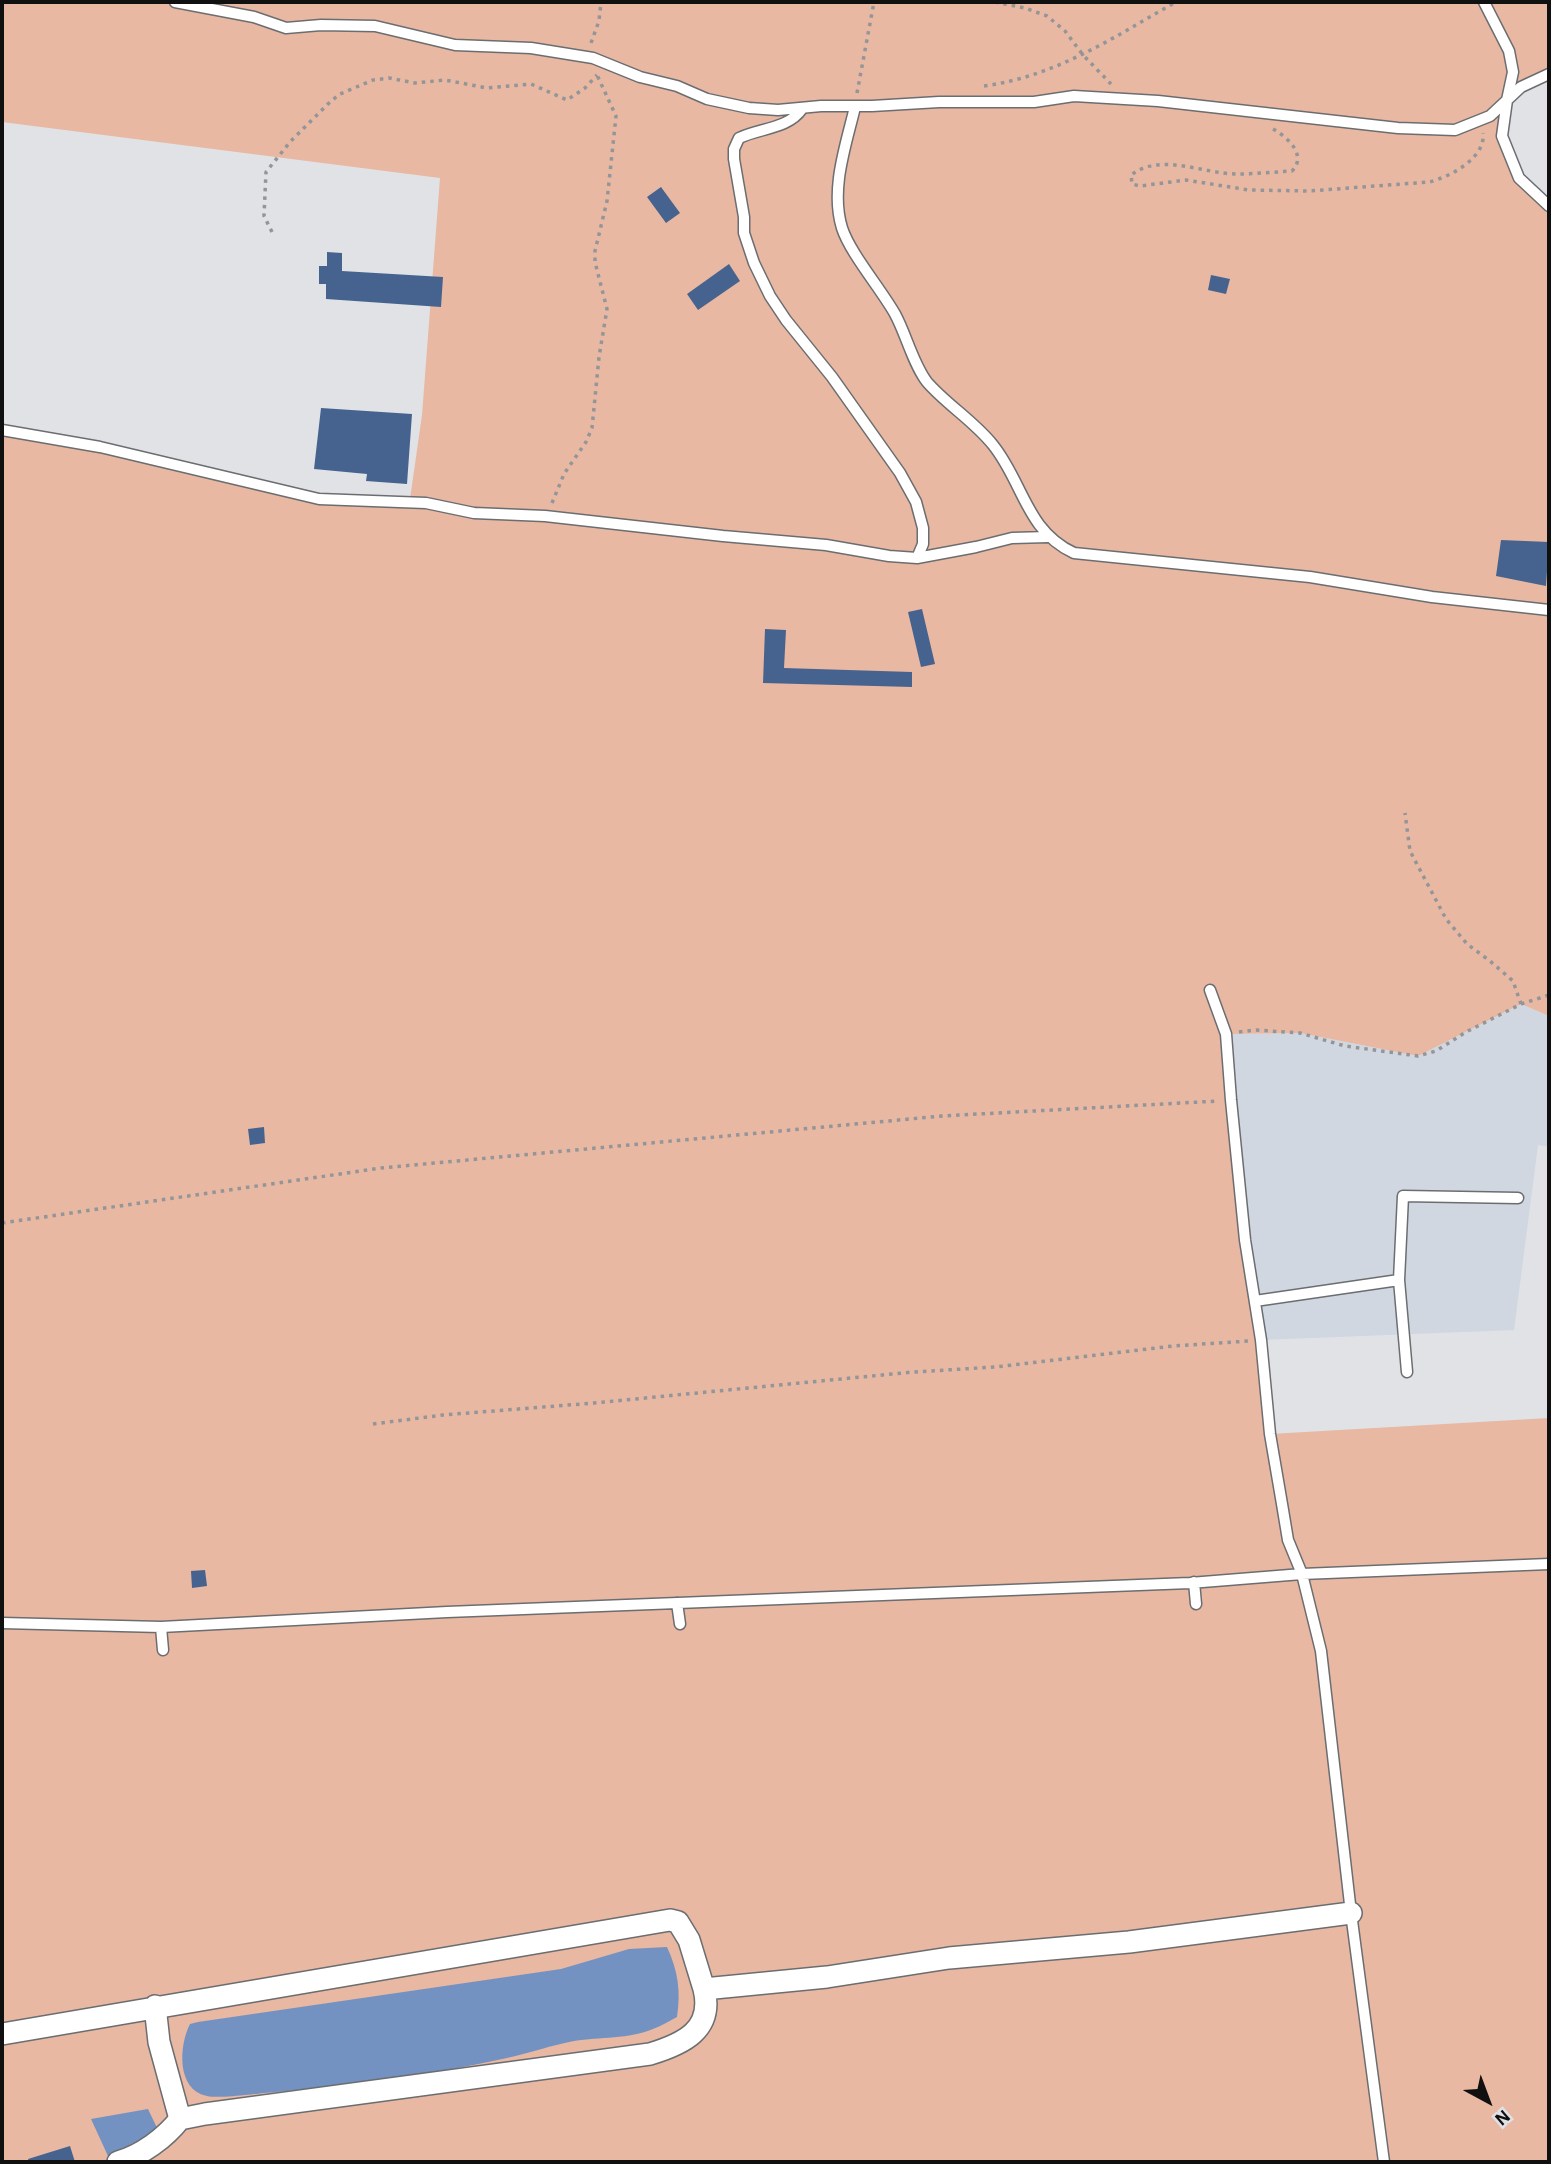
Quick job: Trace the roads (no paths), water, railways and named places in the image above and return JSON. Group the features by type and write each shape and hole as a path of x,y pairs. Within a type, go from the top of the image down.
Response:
{"street":[{"path":"704,1989 827,1977 949,1958 1129,1942 1351,1913"},
{"path":"2,2034 670,1920 678,1922 689,1940 704,1989 704,2019 695,2032 667,2048 650,2054 180,2119 170,2131 144,2150 118,2162"},
{"path":"155,2006 159,2042 180,2119"}],"lane":[{"path":"175,2 254,17 286,28 321,25 375,26 455,45 531,48 593,58 707,99 749,108 802,109 939,102 1034,102 1074,96 1455,130 1490,116 1521,87 1549,74"},
{"path":"1484,2 1509,51 1513,72 1502,136 1519,178 1549,206"},
{"path":"855,107 840,170 839,203 842,228 895,315 926,380 992,443 1039,527 1057,545 1074,553 1310,577 1432,597 1549,610"},
{"path":"802,109 796,118 783,124 739,138 734,149 744,233 754,263 770,296 832,377 900,473 916,502 923,528 923,544 917,558"},
{"path":"2,430 100,447 319,499 426,503 474,513 545,516 826,545 917,558 1012,538 1048,537"},
{"path":"1210,990 1226,1034 1245,1240 1261,1340 1270,1434 1288,1540 1302,1574 1321,1651 1351,1913 1384,2162"},
{"path":"1407,1372 1399,1280 1403,1196 1518,1198"},
{"path":"1255,1301 1399,1280"},
{"path":"2,1623 161,1627 1549,1564"},
{"path":"1194,1582 1195,1604"},
{"path":"677,1602 680,1624"},
{"path":"161,1627 163,1650"}],"water":[{"path":"667,1947 678,1981 677,2017 644,2032 574,2041 507,2058 421,2074 241,2096 207,2096 197,2092 185,2076 182,2054 190,2024 561,1969 629,1949"},
{"path":"148,2109 158,2130 108,2156 91,2119"}]}
